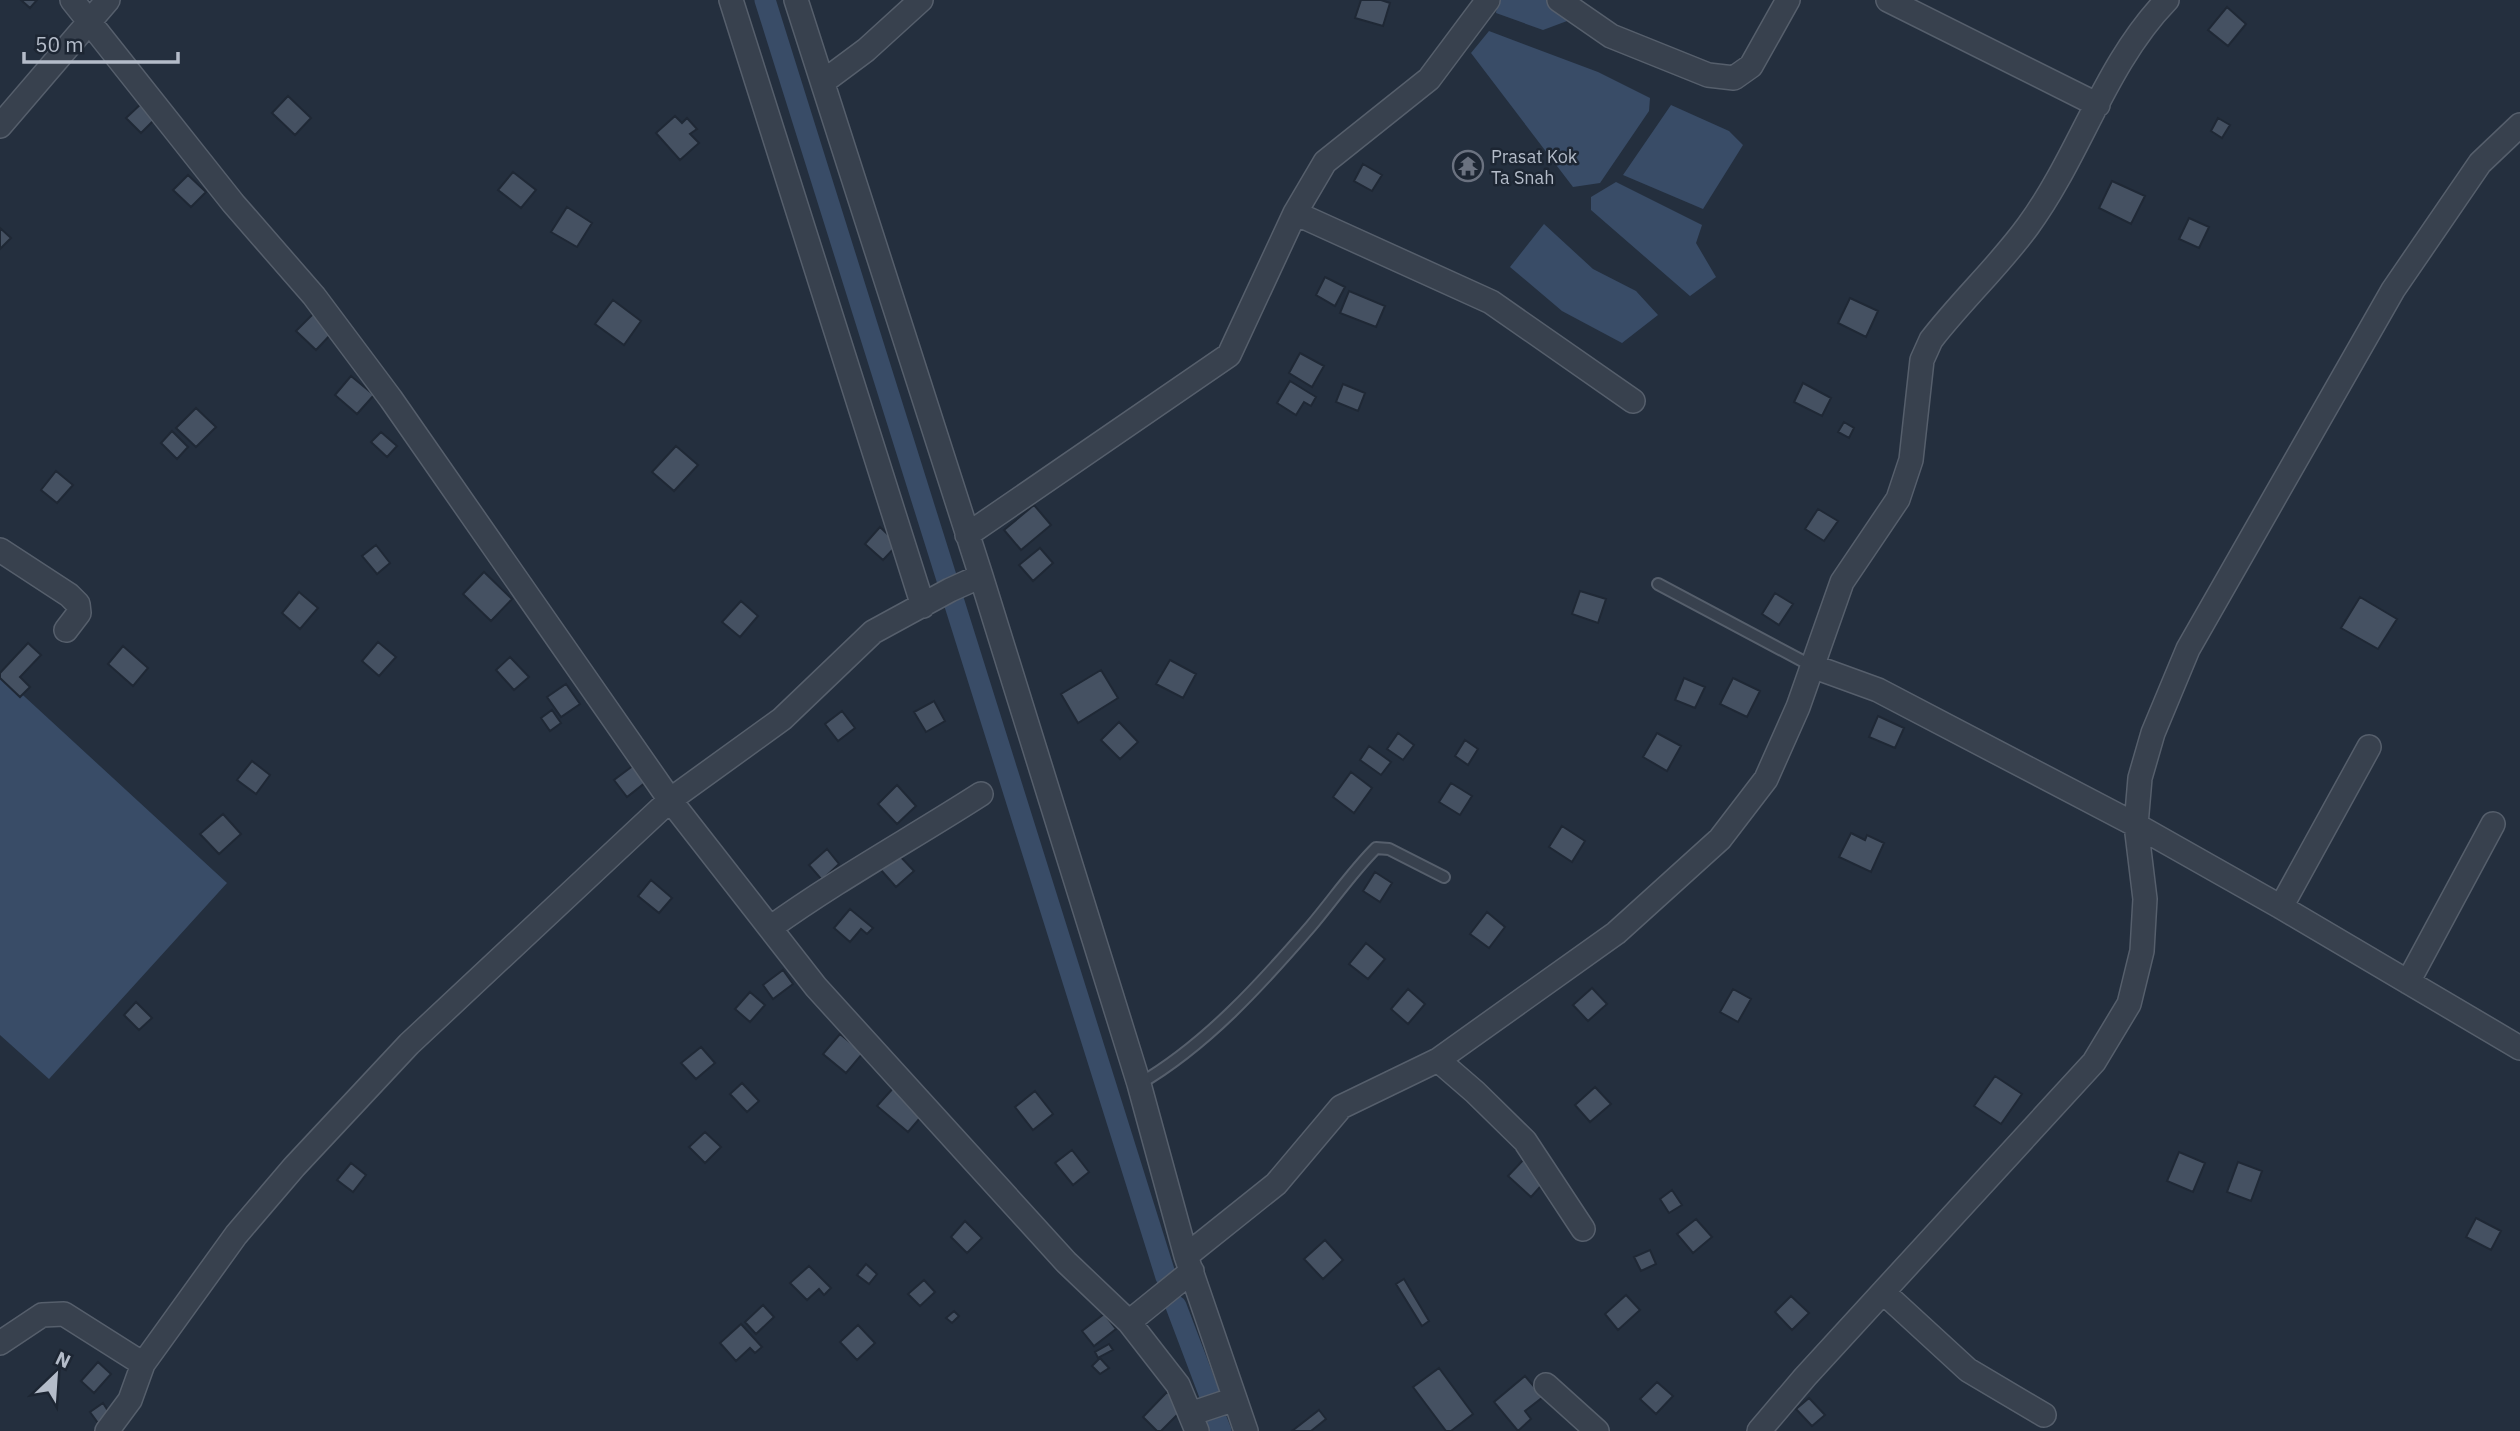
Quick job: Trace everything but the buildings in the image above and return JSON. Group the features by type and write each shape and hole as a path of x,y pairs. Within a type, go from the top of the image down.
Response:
{"street":[{"path":"72,0 233,203 314,296 391,398 670,800 816,987 1066,1262 1129,1322 1178,1385 1194,1423 1235,1398"},
{"path":"0,125 108,0"},
{"path":"731,0 923,606"},
{"path":"796,0 981,576 1139,1084 1189,1264 1247,1431"},
{"path":"823,82 866,50 922,0"},
{"path":"967,536 1229,355 1295,212 1325,162 1429,79 1488,0"},
{"path":"1559,0 1611,36 1709,75 1734,78 1751,66 1788,0"},
{"path":"1888,0 2098,105"},
{"path":"1129,1322 1276,1184 1341,1107 1438,1059 1616,933 1720,839 1766,779 1798,708 1842,582 1898,499 1911,460 1922,360 1931,340 2028,227 2074,153 2109,81 2155,13 2167,0"},
{"path":"1759,1431 2094,1062 2118,1025 2129,1004 2142,951 2145,899 2136,825 2140,778 2153,733 2188,649 2393,290 2480,163 2520,125"},
{"path":"1295,212 1491,302 1633,401"},
{"path":"0,550 69,595 78,604 79,613 66,630"},
{"path":"113,1429 130,1399 144,1364 236,1235 294,1167 409,1045 670,800 782,719 873,632 981,576"},
{"path":"1812,666 1878,690 2136,825 2520,1048"},
{"path":"2281,907 2369,747"},
{"path":"770,928 809,900 981,794"},
{"path":"2408,982 2493,824"},
{"path":"1438,1059 1525,1141 1583,1230"},
{"path":"1883,1292 1968,1370 2044,1415"},
{"path":"0,1343 42,1315 64,1314 144,1364"},
{"path":"1546,1385 1597,1431"}],"lane":[{"path":"1658,584 1812,666"},
{"path":"1139,1084 1170,1066 1232,1012 1376,848 1389,849 1444,877"}],"water":[{"path":"1498,0 1549,0 1575,18 1543,30 1496,13"},
{"path":"1489,31 1598,72 1650,98 1649,111 1600,183 1573,187 1471,53"},
{"path":"1671,105 1729,131 1743,145 1703,209 1623,175"},
{"path":"1616,182 1702,225 1696,243 1716,277 1690,296 1591,210 1591,197"},
{"path":"1544,224 1593,269 1636,291 1658,315 1622,343 1562,311 1510,267"},
{"path":"0,674 227,883 49,1079 0,1035"}],"waterway":[{"path":"765,0 1166,1277"},
{"path":"1176,1306 1210,1396"},
{"path":"1217,1421 1221,1431"}],"place":[{"name":"Prasat Kok Ta Snah","path":"1468,166"}]}
